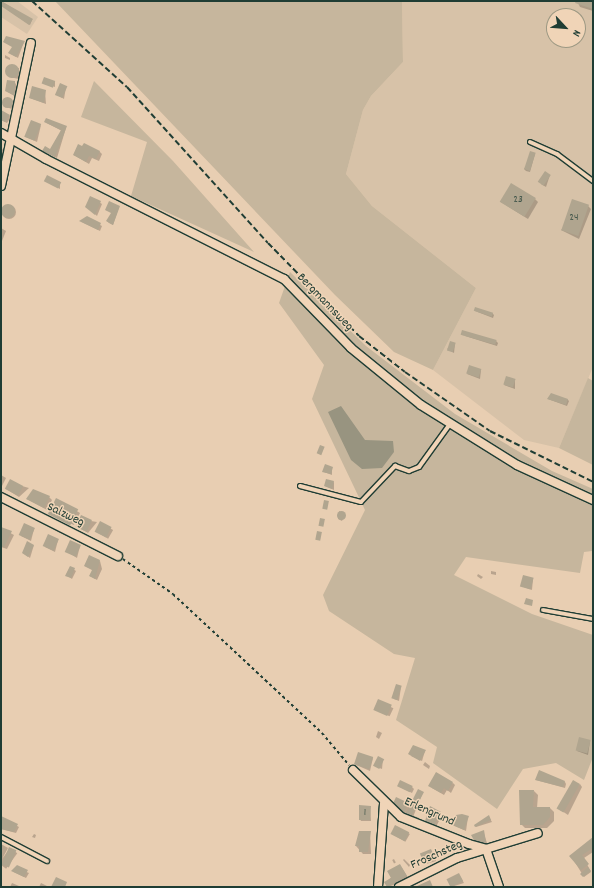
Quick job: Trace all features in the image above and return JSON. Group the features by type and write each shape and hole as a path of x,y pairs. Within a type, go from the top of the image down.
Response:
{"street":[{"path":"1,186 12,140 31,43"},
{"name":"Bergmannsweg","path":"1,133 284,279 365,361 450,424 517,465 593,500"},
{"name":"Salzweg","path":"1,497 118,556"},
{"name":"Erlengrund","path":"352,770 384,803 401,817 486,849"},
{"path":"378,887 384,803"},
{"path":"499,887 486,849 538,833"},
{"name":"Froschsteg","path":"399,887 457,858 486,849"}],"lane":[{"path":"530,142 557,154 593,181"},
{"path":"300,486 361,502 395,466 408,471 419,467 450,424"},
{"path":"543,610 593,619"},
{"path":"1,837 47,861"}],"path":[{"path":"118,556 173,594 322,733 352,770"}],"shaded area":[{"path":"1,1 17,1 38,17 27,34 1,17"},
{"path":"55,1 402,1 403,62 371,96 363,110 346,174 372,206 476,288 433,370 394,352 335,295"},
{"path":"402,1 593,1 593,367 559,448 524,440 433,370 476,288 372,206 346,174 363,110 371,96 403,62"},
{"path":"94,81 173,161 254,252 131,196 147,142 81,117"},
{"path":"290,272 366,346 455,414 552,471 593,489 593,547 592,551 584,552 580,573 466,557 454,575 532,614 593,635 593,757 584,780 556,763 523,769 497,809 433,763 437,747 396,720 415,658 394,654 329,611 323,595 365,510 312,399 324,365 279,303"},
{"path":"588,378 593,381 593,465 559,448"},
{"path":"341,406 365,440 393,441 394,452 382,468 362,469 351,460 328,412"}],"building":[{"path":"1,1 33,19 29,25 1,6"},
{"path":"576,1 593,1 593,9 575,3"},
{"path":"6,36 25,41 16,57 8,53 12,47 3,42"},
{"path":"12,64 17,66 19,71 17,76 12,78 7,76 5,71 7,66"},
{"path":"44,77 55,81 53,88 42,84"},
{"path":"7,80 15,81 15,96 5,91"},
{"path":"60,83 67,86 62,98 55,95"},
{"path":"32,86 46,90 44,103 29,98"},
{"path":"5,97 9,97 11,98 11,106 5,107 2,104 2,100"},
{"path":"1,110 10,115 5,122 1,120"},
{"path":"46,118 67,126 55,157 42,151 45,146 50,149 61,130 44,122"},
{"path":"31,120 41,124 34,141 24,137"},
{"path":"84,143 100,151 96,159 89,156 86,162 73,155 78,144 82,146"},
{"path":"530,151 536,153 530,171 524,169"},
{"path":"545,171 551,175 544,186 538,182"},
{"path":"47,175 61,182 58,189 44,181"},
{"path":"511,183 536,198 525,217 500,202"},
{"path":"90,196 101,201 95,215 85,207"},
{"path":"572,199 589,205 578,236 561,230"},
{"path":"109,201 120,206 113,225 106,221 111,213 105,210"},
{"path":"8,204 13,206 15,211 13,216 8,218 3,216 1,211 3,206"},
{"path":"87,216 101,223 98,230 79,221"},
{"path":"475,307 493,313 492,317 474,311"},
{"path":"462,330 497,340 495,345 461,335"},
{"path":"450,341 456,343 453,352 447,351"},
{"path":"469,365 481,369 479,378 466,374"},
{"path":"506,376 516,379 513,388 503,385"},
{"path":"551,393 568,399 566,405 547,399"},
{"path":"320,445 325,447 321,455 317,453"},
{"path":"325,464 333,467 331,474 322,472"},
{"path":"10,479 23,486 18,496 5,489"},
{"path":"326,479 334,481 332,489 324,486"},
{"path":"33,489 50,496 44,508 26,499"},
{"path":"56,498 78,509 70,525 48,514"},
{"path":"324,500 329,501 327,510 322,509"},
{"path":"339,511 343,511 345,515 343,519 339,519 337,517 337,513"},
{"path":"81,515 92,520 87,532 76,527"},
{"path":"320,518 325,519 323,527 318,526"},
{"path":"100,521 112,527 106,538 95,532"},
{"path":"24,523 35,528 30,540 19,535"},
{"path":"1,527 12,531 4,547 1,546"},
{"path":"317,531 322,532 320,541 315,540"},
{"path":"48,534 59,539 54,551 43,546"},
{"path":"70,540 81,545 76,557 65,552"},
{"path":"27,541 34,545 28,557 22,553"},
{"path":"89,555 100,560 95,579 89,576 92,570 84,566"},
{"path":"70,566 75,568 71,578 65,576"},
{"path":"523,575 534,578 531,589 520,587"},
{"path":"526,598 533,600 532,606 524,604"},
{"path":"396,684 402,686 397,700 391,698"},
{"path":"378,699 392,705 387,716 373,710"},
{"path":"579,737 591,740 587,753 576,751"},
{"path":"413,745 426,750 420,761 408,754"},
{"path":"358,752 373,757 369,769 354,764"},
{"path":"378,756 384,759 379,769 373,766"},
{"path":"539,770 565,781 563,787 535,780"},
{"path":"436,772 453,782 448,791 444,788 441,793 428,786"},
{"path":"400,780 413,786 410,792 397,786"},
{"path":"573,780 580,784 563,813 556,809"},
{"path":"418,789 424,792 412,815 419,818 417,822 404,817"},
{"path":"519,790 534,790 533,807 550,807 550,817 543,825 520,825"},
{"path":"396,797 409,803 403,815 391,809"},
{"path":"359,805 371,806 370,820 359,820"},
{"path":"430,806 441,812 434,826 425,821"},
{"path":"462,814 469,816 464,830 452,825 456,815"},
{"path":"489,815 491,820 475,827 474,825"},
{"path":"1,816 18,824 14,832 1,829"},
{"path":"395,825 409,832 405,841 390,834"},
{"path":"484,830 486,842 476,844 471,835"},
{"path":"359,831 371,831 368,852 359,852 359,846 355,846"},
{"path":"593,837 593,848 582,855 589,864 581,870 569,856"},
{"path":"9,847 16,850 9,868 2,864"},
{"path":"431,849 435,859 424,864 420,853"},
{"path":"400,864 407,876 387,887 384,882 391,878 387,871"},
{"path":"17,865 28,870 24,877 11,871"},
{"path":"588,867 591,871 583,877 580,874"},
{"path":"459,873 463,881 450,887 447,879"},
{"path":"56,877 67,882 65,887 51,887"},
{"path":"430,880 433,887 415,887"}],"railway":[{"path":"32,1 127,87 268,243 359,336 405,372 490,431 593,482"}]}
